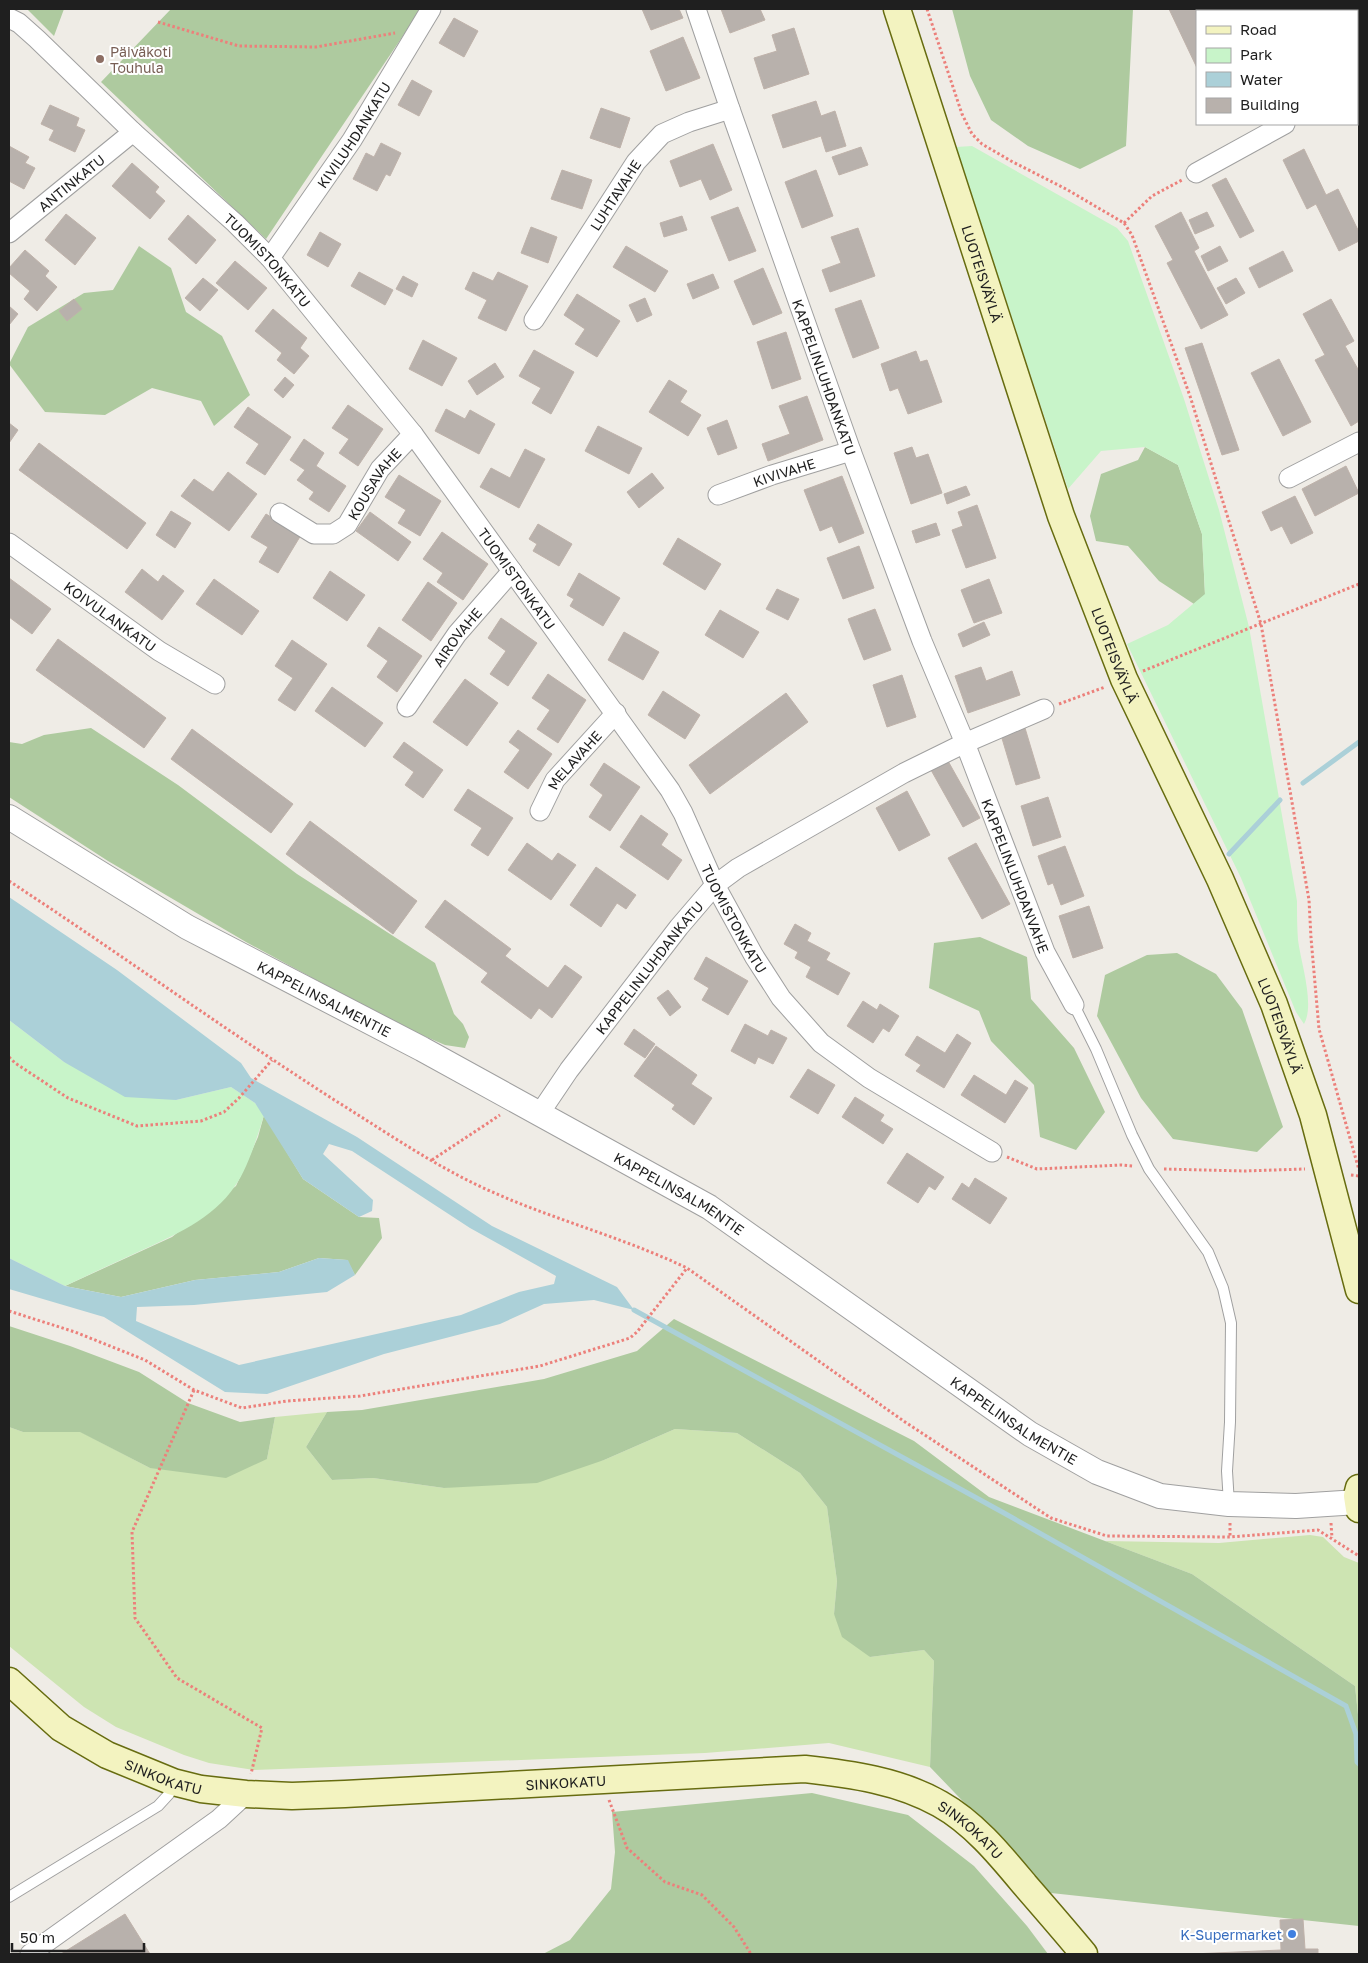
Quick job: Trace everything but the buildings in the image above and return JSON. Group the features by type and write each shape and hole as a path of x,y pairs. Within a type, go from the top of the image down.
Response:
{"main road":[{"name":"LUOTEISVÄYLÄ","path":"897,9 1061,516 1124,679 1220,879 1274,1004 1313,1115 1359,1290"},
{"name":"SINKOKATU","path":"9,1681 61,1728 107,1755 174,1782 201,1789 246,1794 292,1796 345,1794 805,1769 845,1773 916,1792 941,1804 969,1825 997,1851 1084,1954"}],"street":[{"name":"KIVILUHDANKATU","path":"270,258 352,140 431,9"},
{"name":"KAPPELINLUHDANKATU","path":"696,9 852,451 922,641 965,743"},
{"name":"TUOMISTONKATU","path":"9,18 19,23 37,39 133,132 235,223 270,258 413,434 670,790 683,813 715,885 754,956 781,998 821,1043 869,1078 992,1152"},
{"name":"LUHTAVAHE","path":"534,320 636,162 662,134 689,122 730,109"},
{"path":"1196,173 1283,125"},
{"name":"ANTINKATU","path":"9,233 133,132"},
{"name":"KOUSAVAHE","path":"280,513 314,534 333,534 347,525 380,469 413,434"},
{"path":"1289,478 1359,442"},
{"name":"KIVIVAHE","path":"718,495 772,475 852,451"},
{"name":"KOIVULANKATU","path":"9,543 159,651 215,684"},
{"name":"AIROVAHE","path":"407,707 457,634 512,571"},
{"name":"KAPPELINLUHDANKATU","path":"540,1113 569,1070 627,993 715,885 738,868 904,773 965,743 1044,709"},
{"name":"MELAVAHE","path":"540,812 555,780 616,713"},
{"name":"KAPPELINLUHDANVAHE","path":"965,743 1044,952 1074,1005"},
{"name":"KAPPELINSALMENTIE","path":"9,817 188,927 540,1113 709,1207 1030,1434 1097,1472 1160,1496 1229,1504 1296,1506 1359,1500"},
{"path":"30,1954 219,1819 246,1794"}],"lane":[{"path":"1074,1005 1096,1049 1132,1135 1149,1168 1208,1252 1223,1288 1231,1323 1230,1422 1227,1471 1229,1504"},
{"path":"9,1897 158,1806 169,1794 174,1782"}],"path":[{"path":"927,9 962,114 972,134 982,144 1011,162 1066,189 1124,222 1132,235 1190,396 1261,624 1309,900 1320,1030 1359,1170"},
{"path":"158,22 239,46 316,47 419,29"},
{"path":"1124,222 1152,196 1196,173"},
{"path":"1044,709 1124,679 1196,648 1359,584"},
{"path":"9,880 94,936 272,1060 432,1160 475,1184 687,1268 905,1422 1051,1518 1107,1536 1230,1537 1318,1530 1359,1556"},
{"path":"9,1057 15,1063 68,1098 137,1126 202,1121 224,1112 239,1098 272,1060"},
{"path":"432,1160 519,1102"},
{"path":"9,1312 75,1332 145,1360 194,1390 242,1408 287,1401 360,1396 540,1366 630,1338 662,1302 687,1268"},
{"path":"194,1390 132,1532 135,1618 177,1678 262,1728 246,1794"},
{"path":"607,1794 627,1848 665,1882 702,1895 734,1927 751,1954"}],"green space":[{"path":"27,9 64,9 54,36"},
{"path":"171,9 421,9 266,239 101,82"},
{"path":"952,9 1133,9 1126,146 1080,169 1028,146 991,120 970,76"},
{"path":"972,146 1117,228 1128,241 1184,399 1219,510 1249,627 1297,901 1298,940 1308,995 1307,1016 1304,1024 1296,1012 1241,878 1127,644 1168,625 1205,594 1202,534 1178,465 1145,447 1101,451 1068,489 956,147"},
{"path":"139,246 171,268 186,312 222,336 250,395 214,426 201,401 152,388 105,415 45,412 9,364 28,327 84,293 113,290"},
{"path":"1145,447 1178,465 1202,534 1205,595 1194,604 1159,581 1128,546 1096,541 1090,516 1101,474 1138,460"},
{"path":"91,728 178,785 297,874 435,963 454,1014 463,1024 469,1037 465,1048 445,1045 401,1026 246,942 108,861 9,797 9,742 22,744 44,735"},
{"path":"980,937 1027,957 1031,999 1074,1048 1105,1112 1076,1150 1040,1137 1034,1085 991,1041 979,1011 929,988 934,943"},
{"path":"1177,953 1216,974 1242,1009 1283,1127 1257,1152 1173,1139 1141,1098 1097,1016 1105,975 1147,955"},
{"path":"9,1020 64,1062 176,1100 231,1087 255,1103 264,1115 248,1162 226,1198 204,1217 165,1240 65,1286 9,1258"},
{"path":"264,1115 303,1179 359,1217 379,1218 382,1238 355,1275 347,1260 319,1258 279,1272 195,1280 121,1297 65,1286 172,1237 236,1186 258,1137"},
{"path":"674,1319 914,1441 989,1497 1192,1574 1355,1686 1359,1724 1359,1926 1051,1893 930,1767 934,1661 924,1650 870,1657 842,1637 834,1614 837,1581 827,1507 800,1473 737,1433 675,1429 604,1460 537,1483 444,1488 373,1478 332,1480 306,1447 327,1412 362,1410 544,1379 637,1351"},
{"path":"9,1326 139,1372 188,1403 240,1422 275,1417 267,1459 226,1478 150,1468 80,1432 23,1432 9,1427"},
{"path":"327,1412 306,1447 332,1480 373,1478 444,1488 604,1460 675,1429 737,1433 800,1473 827,1507 837,1581 834,1614 870,1657 924,1650 934,1661 930,1767 829,1743 705,1753 254,1770 209,1763 184,1755 116,1727 84,1707 9,1646 9,1427 23,1432 81,1432 150,1468 267,1459 275,1417"},
{"path":"1310,1535 1323,1537 1344,1557 1359,1563 1359,1724 1355,1686 1192,1574 1105,1541 1219,1543"},
{"path":"812,1793 908,1815 974,1866 1027,1926 1048,1954 543,1954 570,1940 611,1889 615,1852 612,1812"}],"water":[{"path":"9,897 117,970 241,1063 251,1078 357,1137 492,1226 617,1287 634,1310 594,1300 544,1304 500,1324 384,1354 267,1394 225,1392 104,1317 9,1289 9,1258 65,1286 121,1297 195,1280 279,1272 319,1258 348,1260 355,1275 327,1292 194,1305 137,1307 136,1321 239,1365 461,1315 519,1292 554,1284 556,1276 470,1228 352,1151 329,1144 323,1154 373,1200 372,1211 359,1217 303,1179 255,1103 231,1087 176,1100 125,1097 64,1062 9,1020"}],"waterway":[{"path":"1303,783 1359,742"},
{"path":"1229,854 1280,800"},
{"path":"634,1310 1004,1513 1346,1706 1356,1734 1357,1762 1359,1764"}],"place":[{"name":"Päiväkoti Touhula","path":"100,59"},
{"name":"K-Supermarket","path":"1292,1934"}]}
